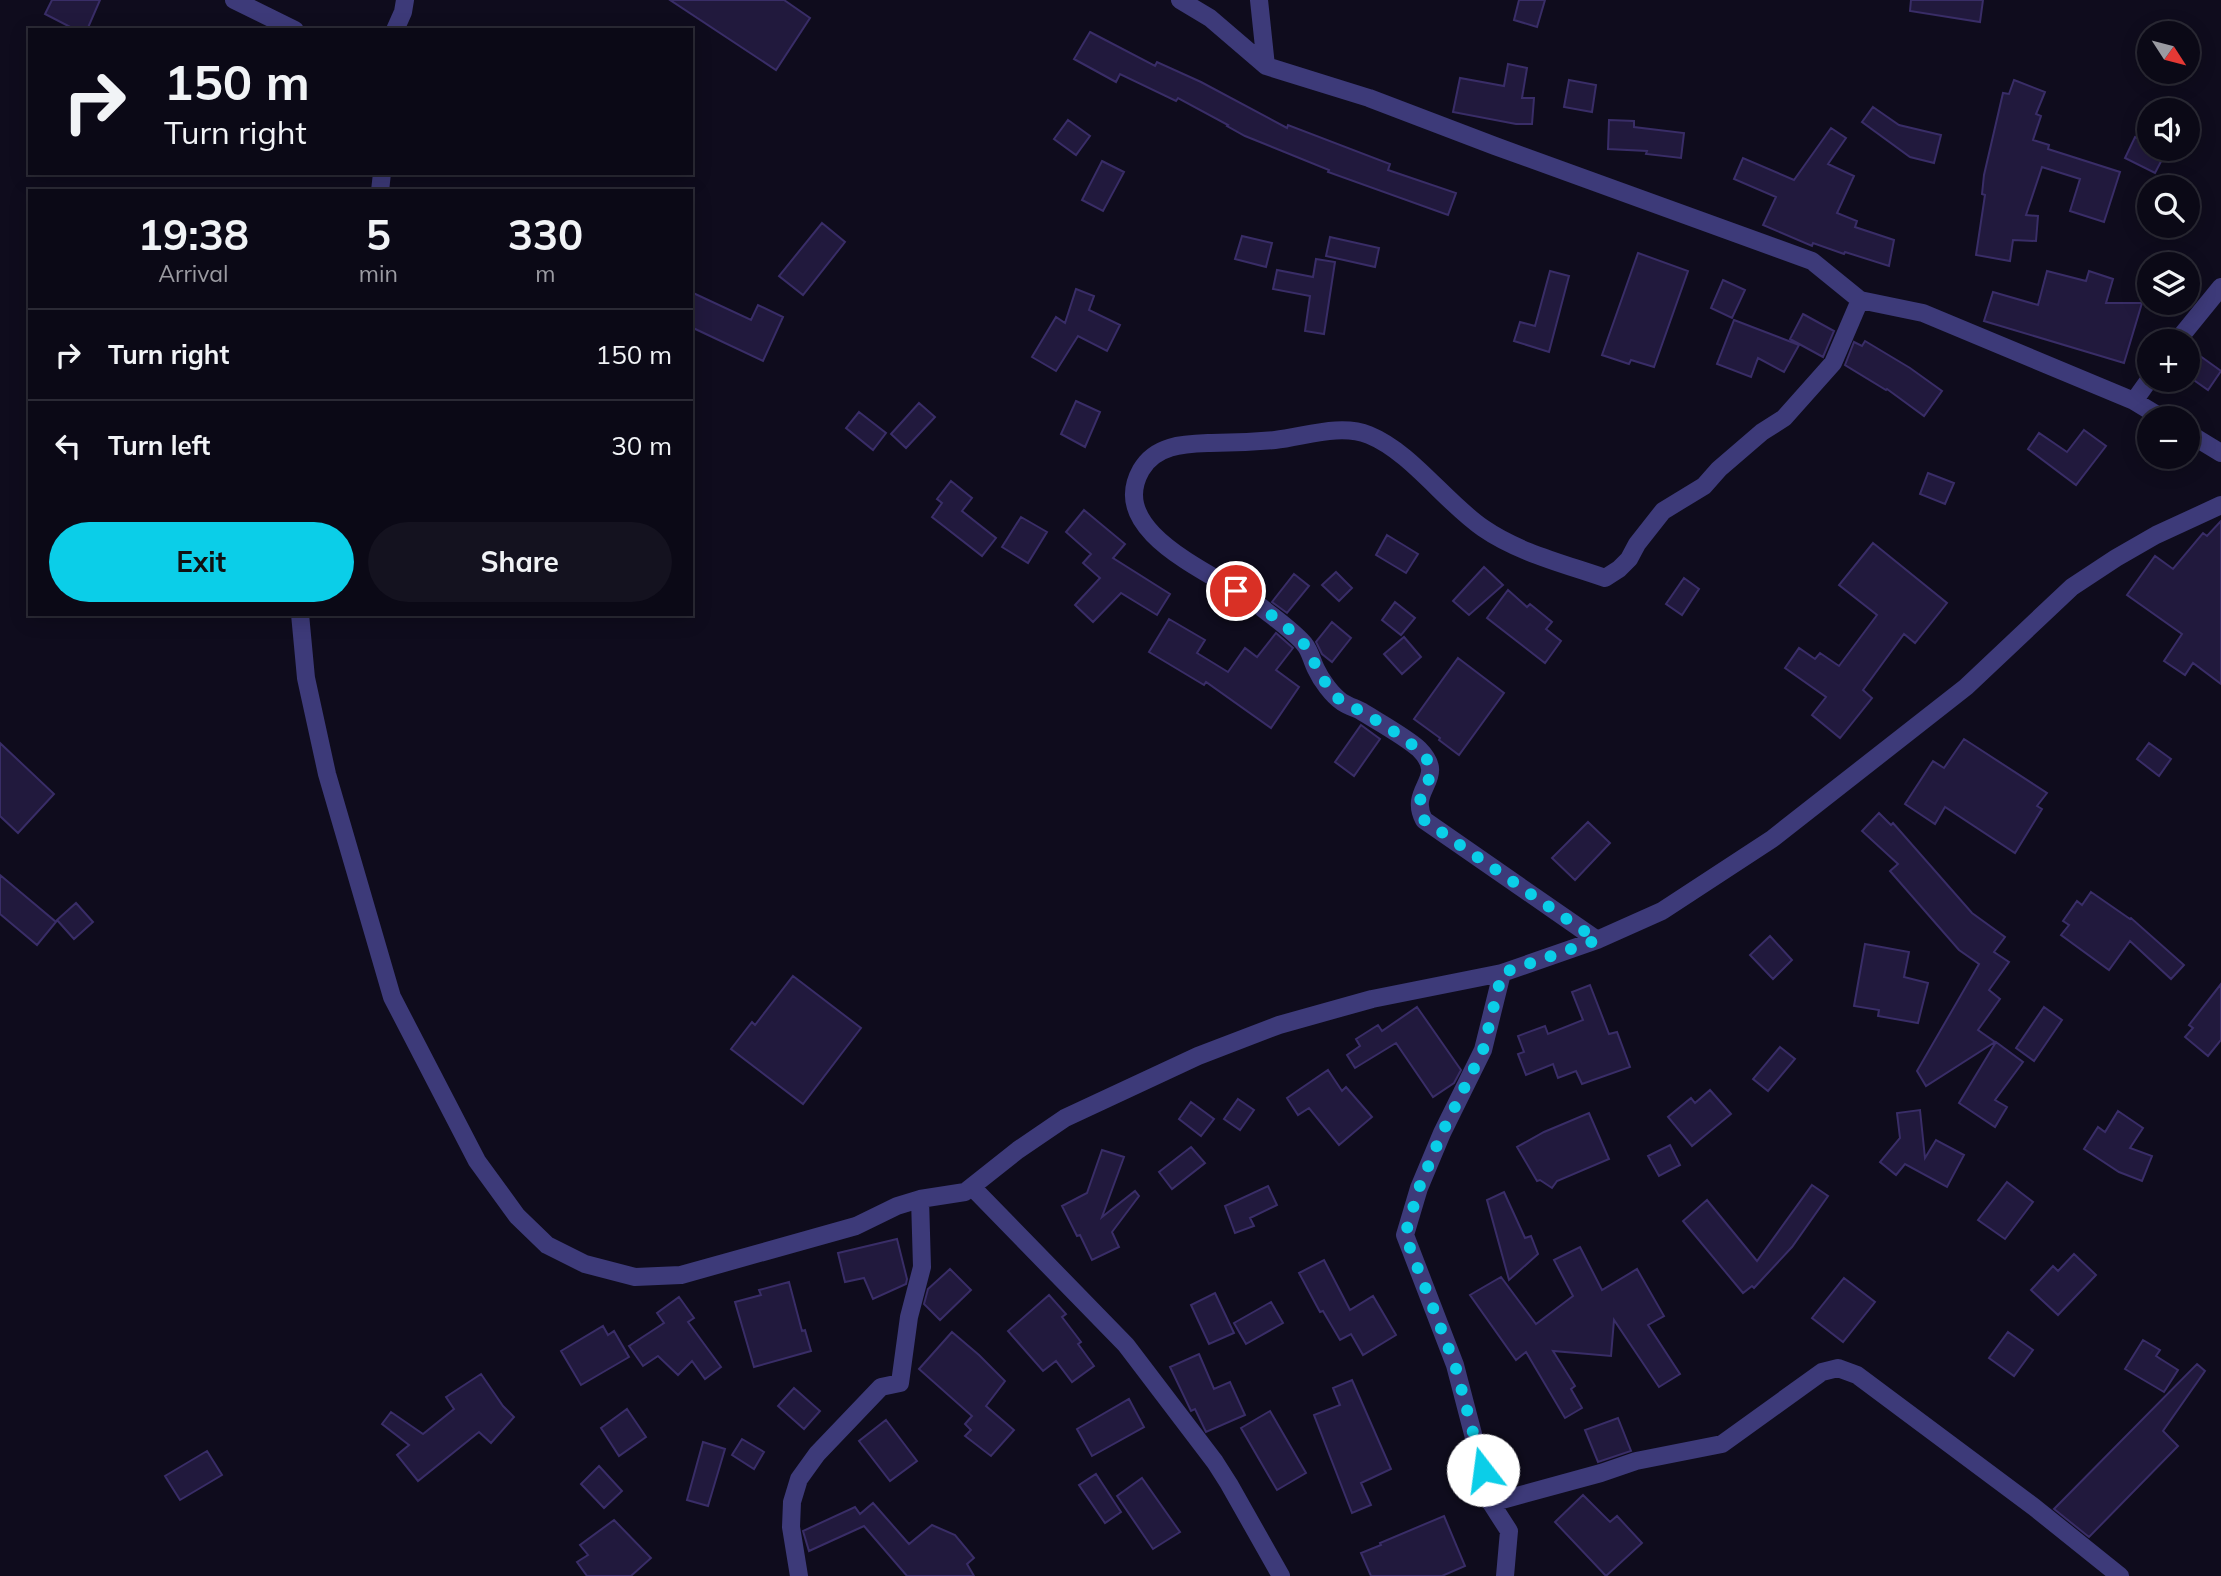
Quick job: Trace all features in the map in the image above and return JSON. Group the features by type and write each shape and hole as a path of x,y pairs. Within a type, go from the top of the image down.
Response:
{"street":[{"path":"233,0 291,28"},
{"path":"396,28 405,0"},
{"path":"1180,0 1210,18 1266,66 1369,97 1495,146 1812,261 1860,300 1923,313 2142,406"},
{"path":"1259,0 1266,66"},
{"path":"2187,329 2221,287"},
{"path":"1597,940 1424,820 1419,811 1419,800 1423,787 1430,779 1431,767 1423,754 1361,711 1342,702 1318,672 1305,645 1255,603 1177,555 1150,531 1139,514 1134,496 1135,481 1146,462 1166,448 1185,444 1274,440 1337,430 1368,434 1397,452 1482,527 1499,538 1605,578 1629,559 1637,544 1663,511 1704,485 1762,432 1784,418 1833,363 1860,300"},
{"path":"2134,401 2140,392"},
{"path":"2200,440 2221,453"},
{"path":"299,616 306,678 327,774 392,997 477,1161 517,1216 547,1245 585,1264 635,1277 681,1275 856,1226 897,1206 920,1199 965,1192 1018,1150 1065,1118 1198,1056 1279,1025 1372,999 1502,973 1597,940 1662,911 1772,839 1966,687 2072,587 2156,535 2221,505"},
{"path":"1502,973 1483,1050 1442,1133 1419,1188 1405,1235 1455,1365 1491,1503 1509,1531 1505,1576"},
{"path":"973,1188 1126,1345 1230,1484 1281,1576"},
{"path":"799,1576 791,1527 792,1502 799,1479 817,1454 881,1387 900,1383 909,1317 922,1267 920,1199"},
{"path":"1491,1503 1636,1461 1722,1444 1822,1372 1838,1368 1857,1375 1879,1391 2034,1507 2120,1576"}],"building":[{"path":"52,0 100,0 88,28 72,28 45,14"},
{"path":"670,0 784,0 810,18 776,70"},
{"path":"1519,0 1545,0 1537,27 1514,20"},
{"path":"1911,0 1983,0 1980,22 1910,11"},
{"path":"1090,32 1155,66 1157,62 1201,82 1287,128 1288,125 1390,164 1388,170 1456,193 1448,215 1328,172 1329,170 1245,136 1178,98 1176,101 1120,74 1116,82 1074,59"},
{"path":"1508,64 1527,68 1522,98 1534,98 1532,124 1516,124 1453,112 1460,78 1504,86"},
{"path":"1569,80 1596,85 1592,112 1564,107"},
{"path":"2014,80 2045,92 2036,114 2041,116 2033,140 2049,145 2048,149 2120,172 2104,222 2070,211 2080,179 2042,167 2026,215 2038,216 2036,241 2013,240 2010,261 1976,255 1985,195 1982,194 1984,175 2003,93 2009,94"},
{"path":"1873,107 1899,125 1941,135 1934,163 1910,157 1862,122"},
{"path":"1068,120 1090,136 1076,155 1054,139"},
{"path":"1609,120 1634,121 1634,127 1684,133 1681,158 1646,154 1647,151 1608,149"},
{"path":"1831,128 1846,138 1828,164 1854,176 1837,213 1857,221 1855,227 1894,240 1889,266 1813,243 1812,246 1763,225 1776,197 1734,179 1743,158 1794,180"},
{"path":"2135,137 2137,161 2161,161 2155,173 2125,158"},
{"path":"1102,161 1124,172 1103,211 1082,200"},
{"path":"822,223 845,242 803,295 779,276"},
{"path":"1242,236 1272,243 1266,267 1235,259"},
{"path":"1330,237 1379,248 1375,267 1326,256"},
{"path":"1638,253 1688,271 1654,367 1631,360 1629,364 1602,355"},
{"path":"1316,259 1335,262 1324,334 1305,331 1310,296 1273,289 1277,270 1313,277"},
{"path":"1550,271 1569,276 1549,352 1514,341 1520,322 1535,326"},
{"path":"2047,271 2086,281 2089,271 2113,279 2106,303 2137,303 2138,315 2124,363 1984,321 1993,292 2038,305"},
{"path":"1723,280 1745,290 1732,318 1711,308"},
{"path":"1076,289 1094,296 1089,310 1120,325 1107,351 1078,336 1056,371 1032,357 1056,317 1065,323"},
{"path":"693,293 751,320 758,305 783,317 763,361 693,328"},
{"path":"1803,314 1834,331 1823,357 1790,339"},
{"path":"1734,320 1799,345 1784,372 1758,358 1751,377 1717,364"},
{"path":"1865,341 1942,391 1924,416 1887,389 1845,365 1854,342 1862,346"},
{"path":"2200,356 2221,371 2208,390 2200,384"},
{"path":"1076,401 1100,412 1085,447 1061,434"},
{"path":"919,403 935,417 906,448 891,434"},
{"path":"859,412 886,433 873,450 846,428"},
{"path":"2084,430 2106,446 2076,485 2028,449 2039,433 2067,452"},
{"path":"1928,473 1954,483 1945,504 1920,494"},
{"path":"951,481 972,498 962,511 996,538 982,556 932,517 942,503 937,499"},
{"path":"1084,510 1125,544 1113,558 1170,594 1157,615 1121,593 1093,622 1075,605 1100,578 1083,563 1091,554 1066,532"},
{"path":"1021,517 1047,532 1028,563 1002,547"},
{"path":"2221,521 2221,684 2193,663 2185,675 2164,661 2182,634 2127,595 2155,556 2173,569 2203,533 2207,536"},
{"path":"1387,535 1418,554 1406,573 1376,555"},
{"path":"1873,543 1947,603 1915,643 1904,634 1863,690 1872,698 1840,738 1812,715 1826,697 1785,668 1799,648 1815,659 1820,653 1839,666 1877,615 1839,585"},
{"path":"1484,567 1503,585 1469,615 1453,601"},
{"path":"1336,572 1352,588 1339,601 1322,585"},
{"path":"1294,574 1309,586 1287,613 1272,602"},
{"path":"1684,578 1699,589 1682,615 1666,604"},
{"path":"1508,590 1527,607 1530,604 1552,622 1546,629 1561,641 1545,663 1487,618"},
{"path":"1395,602 1415,618 1401,635 1382,620"},
{"path":"1169,619 1205,640 1197,653 1228,672 1245,648 1257,657 1276,633 1293,648 1276,670 1299,687 1271,728 1206,682 1204,685 1149,652"},
{"path":"1332,622 1351,638 1332,662 1322,654 1316,642"},
{"path":"1404,637 1421,657 1402,674 1384,654"},
{"path":"1458,658 1504,693 1459,755 1414,719"},
{"path":"1361,725 1380,739 1354,776 1335,762"},
{"path":"1964,739 2047,793 2037,806 2042,809 2015,853 1945,807 1935,824 1905,804 1933,761 1944,768"},
{"path":"0,743 54,794 18,833 0,816"},
{"path":"2149,743 2171,759 2159,776 2137,759"},
{"path":"1879,813 1891,825 1893,823 1972,913 2005,937 1994,952 2009,962 1989,990 2000,999 1978,1030 1995,1042 1926,1086 1917,1071 1979,964 1959,950 1890,871 1898,864 1862,831"},
{"path":"1588,822 1610,843 1575,880 1552,858"},
{"path":"0,875 56,922 37,945 0,914"},
{"path":"2091,892 2131,918 2184,965 2171,979 2130,941 2109,970 2061,935 2069,925 2063,921 2077,901 2082,905"},
{"path":"76,903 93,922 74,939 57,920"},
{"path":"1770,936 1792,960 1773,979 1750,955"},
{"path":"1865,944 1909,952 1904,977 1928,983 1918,1023 1878,1016 1879,1010 1854,1006"},
{"path":"793,976 861,1028 803,1104 731,1049 752,1022 755,1025"},
{"path":"2221,984 2221,1040 2208,1056 2185,1037 2193,1028 2189,1025"},
{"path":"1590,985 1609,1034 1617,1032 1630,1067 1582,1084 1576,1071 1558,1078 1553,1064 1526,1075 1518,1054 1524,1052 1518,1036 1545,1026 1548,1034 1583,1020 1572,992"},
{"path":"1417,1007 1461,1070 1454,1083 1433,1097 1396,1043 1355,1068 1347,1055 1360,1046 1356,1039 1378,1025 1382,1031"},
{"path":"2044,1007 2062,1020 2034,1061 2016,1048"},
{"path":"1996,1042 2023,1062 1995,1100 2007,1107 1995,1127 1959,1103"},
{"path":"1780,1047 1795,1059 1768,1091 1753,1079"},
{"path":"1328,1070 1342,1091 1346,1087 1372,1117 1339,1145 1309,1108 1298,1115 1287,1098"},
{"path":"1710,1090 1731,1114 1692,1146 1668,1117 1691,1098 1695,1103"},
{"path":"1238,1099 1254,1110 1240,1130 1224,1119"},
{"path":"1191,1102 1214,1119 1201,1136 1179,1119"},
{"path":"1920,1110 1925,1158 1936,1140 1964,1155 1947,1187 1905,1164 1896,1175 1880,1162 1900,1138 1897,1113"},
{"path":"2118,1111 2143,1128 2130,1148 2152,1156 2142,1181 2119,1172 2084,1149 2098,1127 2105,1132"},
{"path":"1589,1113 1609,1159 1557,1181 1552,1188 1540,1180 1537,1181 1517,1147"},
{"path":"1670,1145 1680,1165 1659,1176 1648,1156"},
{"path":"1191,1147 1205,1163 1172,1189 1159,1172"},
{"path":"1102,1150 1124,1157 1102,1217 1135,1191 1139,1196 1112,1232 1119,1247 1092,1260 1062,1206 1087,1193"},
{"path":"2007,1182 2033,1202 2005,1239 1978,1220"},
{"path":"1812,1185 1828,1196 1792,1247 1754,1288 1752,1286 1743,1293 1683,1221 1707,1200 1757,1261"},
{"path":"1268,1186 1277,1205 1250,1218 1254,1226 1235,1233 1225,1206"},
{"path":"1504,1192 1525,1238 1531,1236 1538,1254 1509,1280 1487,1200"},
{"path":"897,1239 906,1284 873,1299 864,1278 845,1282 838,1253"},
{"path":"1580,1247 1602,1290 1637,1269 1664,1316 1648,1325 1680,1374 1659,1387 1614,1320 1611,1356 1553,1351 1575,1386 1571,1389 1582,1408 1565,1418 1526,1352 1516,1360 1470,1295 1501,1277 1536,1324 1573,1296 1554,1260"},
{"path":"2074,1254 2096,1275 2058,1315 2031,1290 2053,1266 2058,1271"},
{"path":"1324,1260 1350,1310 1373,1296 1396,1335 1363,1355 1351,1334 1340,1340 1323,1311 1320,1312 1299,1273"},
{"path":"950,1269 971,1290 940,1320 924,1304 928,1289"},
{"path":"1844,1278 1875,1302 1843,1342 1812,1318"},
{"path":"789,1282 802,1331 805,1330 811,1351 754,1367 735,1302 761,1295 759,1290"},
{"path":"1215,1293 1234,1333 1209,1344 1191,1305"},
{"path":"1049,1295 1066,1314 1062,1317 1081,1342 1078,1344 1094,1366 1072,1382 1056,1361 1043,1371 1008,1331"},
{"path":"679,1297 694,1318 688,1322 721,1367 705,1379 692,1361 678,1375 658,1356 643,1366 629,1346 664,1323 657,1313"},
{"path":"1271,1302 1283,1323 1246,1344 1234,1323"},
{"path":"603,1326 608,1335 614,1331 629,1357 581,1385 561,1351"},
{"path":"952,1332 1005,1381 986,1406 1014,1430 991,1456 965,1436 971,1430 965,1424 972,1416 919,1369"},
{"path":"2008,1332 2033,1350 2014,1376 1989,1358"},
{"path":"2143,1340 2160,1350 2156,1356 2178,1370 2164,1392 2125,1369"},
{"path":"1199,1354 1214,1389 1230,1382 1245,1415 1206,1432 1195,1409 1191,1411 1170,1367"},
{"path":"2197,1364 2205,1371 2163,1431 2178,1446 2089,1537 2054,1509"},
{"path":"481,1374 514,1417 491,1443 479,1432 418,1481 397,1455 409,1445 382,1424 391,1412 423,1434 454,1409 446,1397"},
{"path":"1352,1380 1391,1469 1361,1483 1371,1505 1352,1513 1314,1415 1340,1405 1333,1388"},
{"path":"794,1388 820,1411 804,1429 778,1406"},
{"path":"1129,1399 1144,1427 1092,1456 1077,1429"},
{"path":"627,1409 646,1437 619,1456 601,1428"},
{"path":"1270,1411 1306,1473 1277,1490 1241,1428"},
{"path":"1618,1418 1631,1451 1598,1462 1585,1430"},
{"path":"886,1420 917,1461 890,1481 859,1441"},
{"path":"742,1439 764,1452 754,1469 732,1455"},
{"path":"703,1442 725,1449 708,1506 687,1500"},
{"path":"207,1451 222,1475 180,1500 165,1476"},
{"path":"599,1466 622,1491 604,1508 581,1484"},
{"path":"1096,1474 1121,1512 1105,1523 1079,1485"},
{"path":"1142,1478 1180,1532 1153,1549 1117,1496"},
{"path":"1583,1495 1610,1522 1617,1516 1642,1543 1606,1576 1555,1522"},
{"path":"873,1503 909,1544 932,1525 955,1535 974,1558 967,1564 974,1576 907,1576 864,1526 809,1551 803,1531 855,1507 860,1514"},
{"path":"1444,1516 1465,1566 1442,1576 1371,1576 1361,1553"},
{"path":"614,1520 651,1558 631,1576 587,1576 577,1562 588,1555 580,1545"}],"route":[{"path":"1236,591 1255,603 1305,645 1318,672 1342,702 1361,711 1418,749 1431,767 1430,779 1423,787 1419,800 1419,811 1424,820 1597,940 1502,973 1483,1050 1442,1133 1419,1188 1405,1235 1455,1365 1483,1470"}]}
